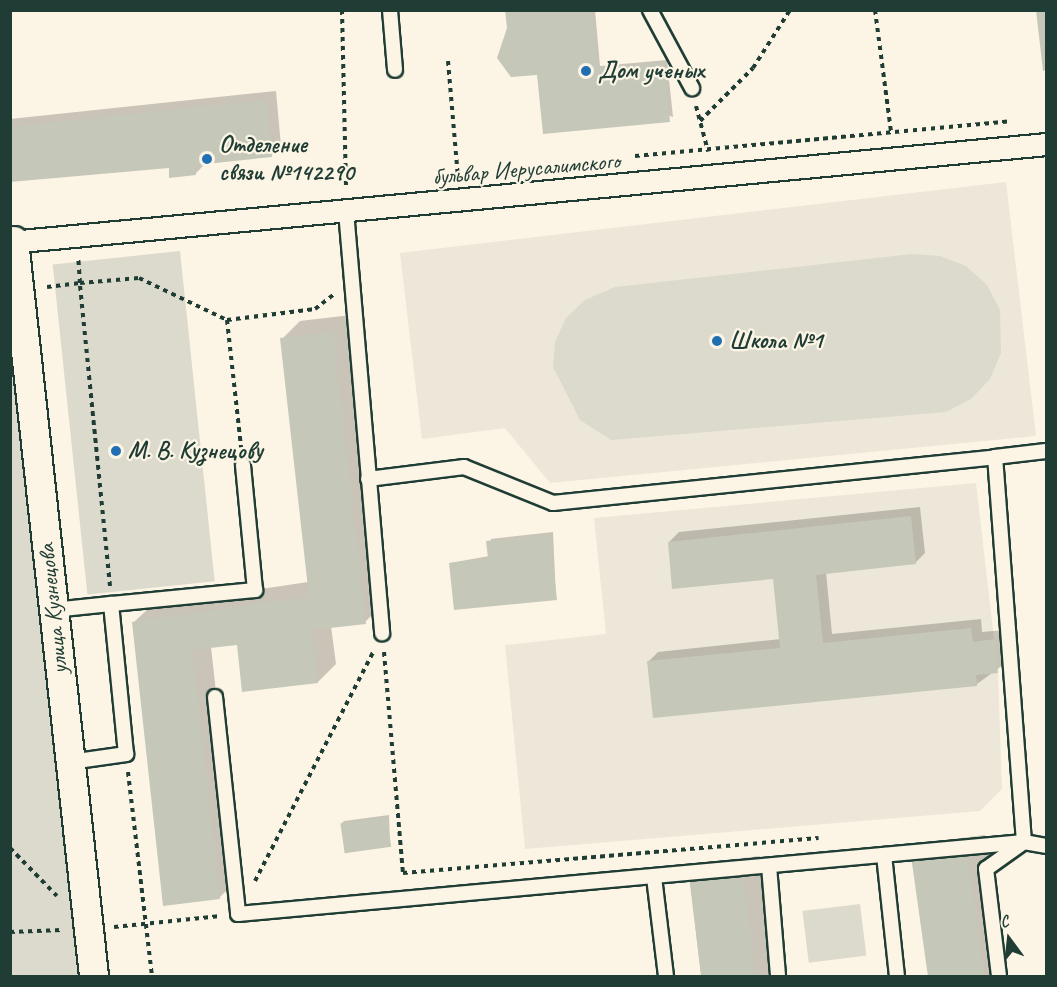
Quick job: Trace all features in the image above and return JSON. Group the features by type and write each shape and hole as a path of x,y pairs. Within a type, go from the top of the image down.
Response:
{"street":[{"name":"бульвар Иерусалимского","path":"12,241 895,162 1047,144"},
{"name":"улица Кузнецова","path":"12,241 20,290 94,976"}],"lane":[{"path":"390,10 395,70"},
{"path":"650,10 692,88"},
{"path":"346,211 382,633"},
{"path":"368,479 464,467 553,503 1047,451"},
{"path":"995,457 1024,842"},
{"path":"53,610 255,590 243,465"},
{"path":"70,762 126,754 111,604"},
{"path":"215,697 238,914 405,901 1024,842 1047,846"},
{"path":"999,976 986,869 1024,842"},
{"path":"884,855 897,976"},
{"path":"769,866 778,976"},
{"path":"654,877 666,976"}],"path":[{"path":"342,10 346,211"},
{"path":"700,121 753,68 790,10"},
{"path":"875,10 895,162"},
{"path":"448,61 458,173 470,172"},
{"path":"692,88 705,142"},
{"path":"624,157 1013,120"},
{"path":"20,290 139,278 227,320 315,309 352,279"},
{"path":"80,283 111,604"},
{"path":"227,320 243,465"},
{"path":"382,633 405,901"},
{"path":"10,932 88,929 238,914 382,633"},
{"path":"126,754 152,976"},
{"path":"403,873 831,837"},
{"path":"10,848 88,929"}],"shaded area":[{"name":"Школа №1","path":"1006,182 1036,436 550,483 505,428 422,439 400,253"},
{"path":"180,251 215,581 87,595 53,264"},
{"path":"912,254 940,256 966,266 987,285 1000,310 1001,353 990,379 971,399 946,412 611,440 580,420 553,367 555,342 566,318 585,300 615,287"},
{"path":"10,299 88,976 11,976"},
{"path":"976,483 998,673 1002,789 980,811 525,849 505,645 606,634 594,518"},
{"path":"860,904 866,956 809,963 802,911"}],"building":[{"name":"Дом ученых","path":"505,10 592,10 598,68 664,62 670,122 543,134 537,75 511,77 497,58 507,28"},
{"path":"1036,10 1046,10 1046,70 1043,71"},
{"path":"266,100 272,157 195,165 196,175 169,178 169,168 10,182 10,127"},
{"path":"333,332 366,624 312,630 318,683 242,692 237,645 192,650 220,899 163,906 132,622 309,597 280,338"},
{"path":"911,516 916,564 816,575 823,643 971,628 973,642 995,639 998,673 976,675 977,686 653,718 647,661 780,648 773,579 672,589 668,542"},
{"path":"550,534 557,600 454,610 449,563 488,558 486,541"},
{"path":"387,817 391,847 345,853 340,824"},
{"path":"967,852 984,976 928,976 912,860"},
{"path":"743,873 756,976 701,976 689,880"}],"place":[{"name":"Дом ученых","path":"586,71"},
{"name":"Отделение связи №142290","path":"207,159"},
{"name":"Школа №1","path":"717,341"},
{"name":"М. В. Кузнецову","path":"116,451"}]}
